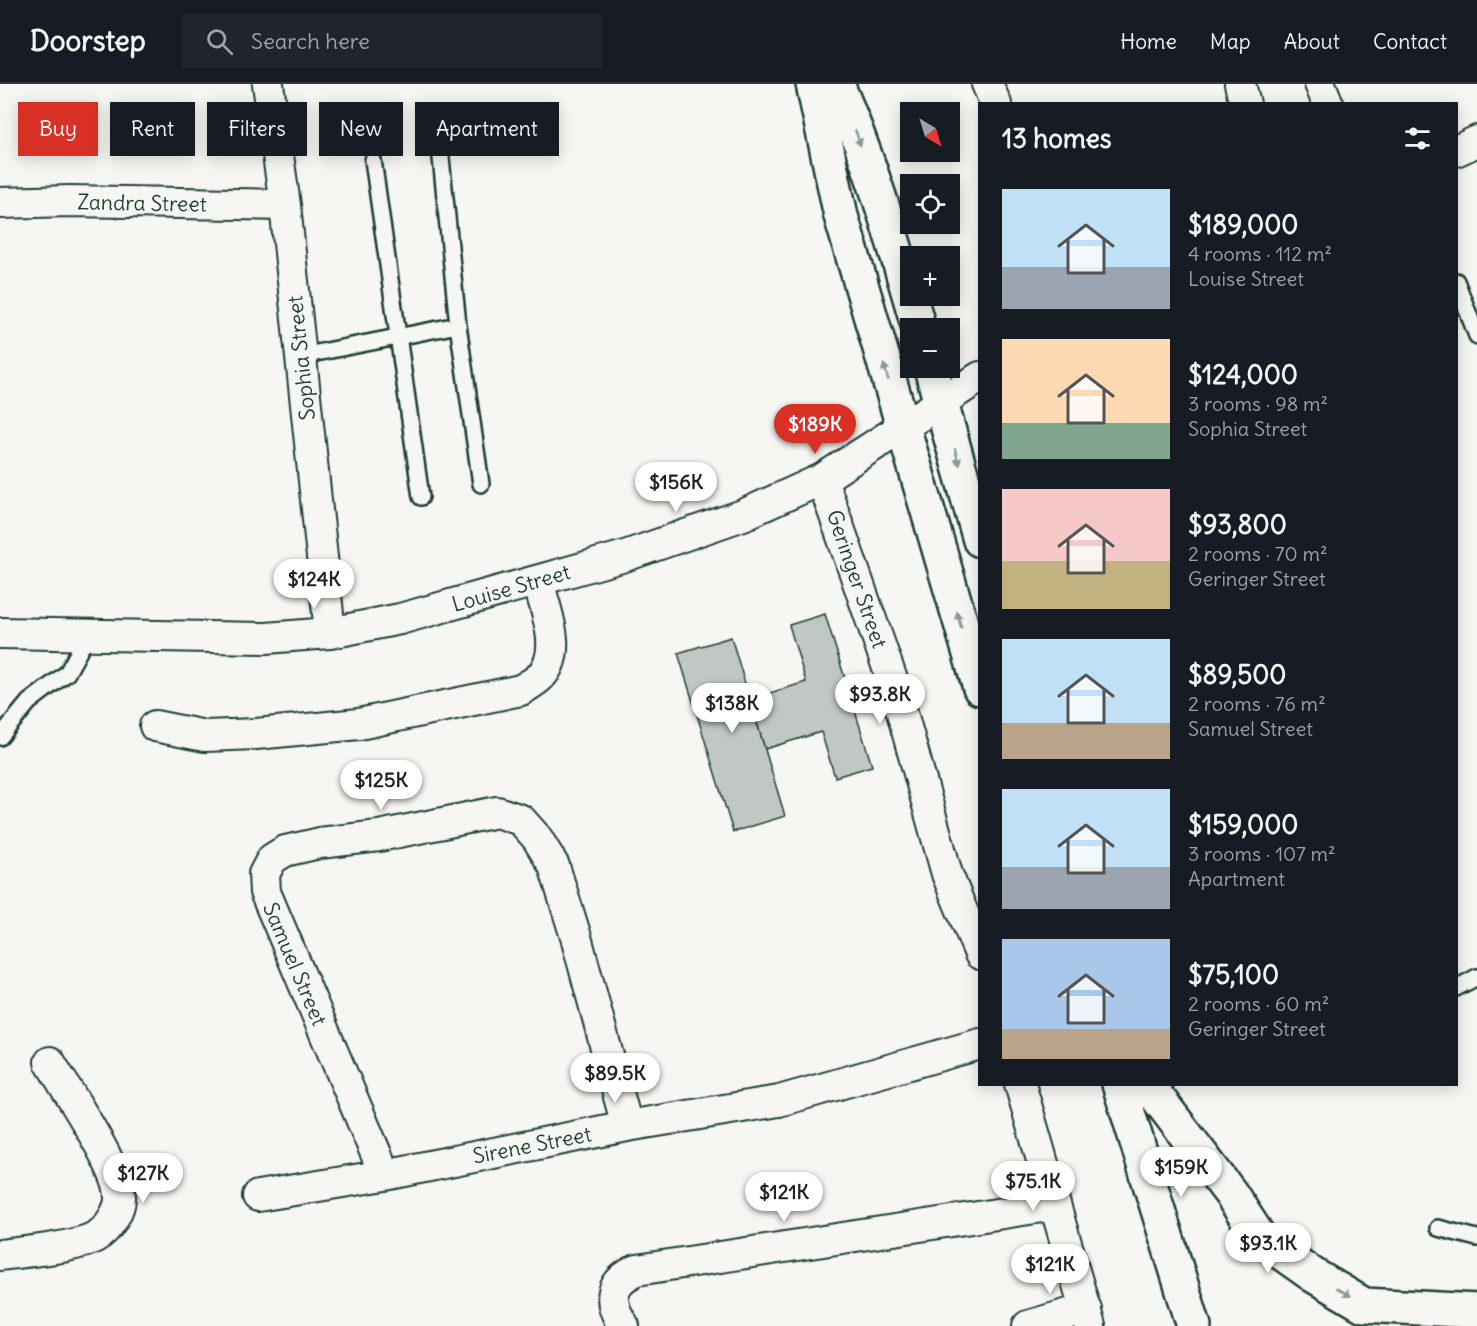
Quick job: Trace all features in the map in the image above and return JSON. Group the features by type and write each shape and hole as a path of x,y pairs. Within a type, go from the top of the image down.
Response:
{"main road":[{"path":"813,84 841,216 978,681"},
{"path":"837,84 848,108 889,229 916,318"},
{"path":"934,378 978,533"},
{"path":"1120,1086 1194,1326"},
{"path":"1149,1086 1231,1194 1259,1237 1313,1275 1364,1305 1477,1311"}],"street":[{"name":"Sophia Street","path":"268,84 285,205 330,633"},
{"path":"987,84 995,102"},
{"path":"1240,84 1244,102"},
{"path":"1320,84 1327,102"},
{"path":"1458,150 1477,141"},
{"name":"Zandra Street","path":"0,203 70,201 285,205"},
{"name":"Louise Street","path":"0,633 244,639 330,633 400,620 625,556 743,515 822,478 904,428 978,378"},
{"name":"Geringer Street","path":"822,478 896,691 946,874 978,949"},
{"path":"154,726 205,736 256,734 359,724 520,690 539,678 548,666 553,652 538,581"},
{"name":"Samuel Street","path":"385,1175 265,892 264,874 272,859 285,851 320,843 379,836 497,812 521,820 537,838 554,866 576,937 627,1126"},
{"name":"Sirene Street","path":"258,1196 385,1175 627,1126 780,1101 978,1045"},
{"path":"0,1255 57,1247 95,1237 114,1218 121,1197 114,1172 50,1062"},
{"path":"1021,1086 1088,1318 1028,1326"},
{"path":"624,1326 614,1306 613,1293 622,1278 637,1270 1055,1205"}],"lane":[{"path":"441,156 458,325 481,484"},
{"path":"373,160 421,497"},
{"path":"1458,285 1477,336"},
{"path":"301,356 458,325"},
{"path":"0,737 29,702 67,673 88,635"},
{"path":"1458,987 1477,977"},
{"path":"1438,1228 1477,1238"}],"building":[{"path":"825,614 872,766 835,777 821,732 765,749 750,699 806,682 789,625"},
{"path":"731,637 785,816 733,832 678,653"}]}
